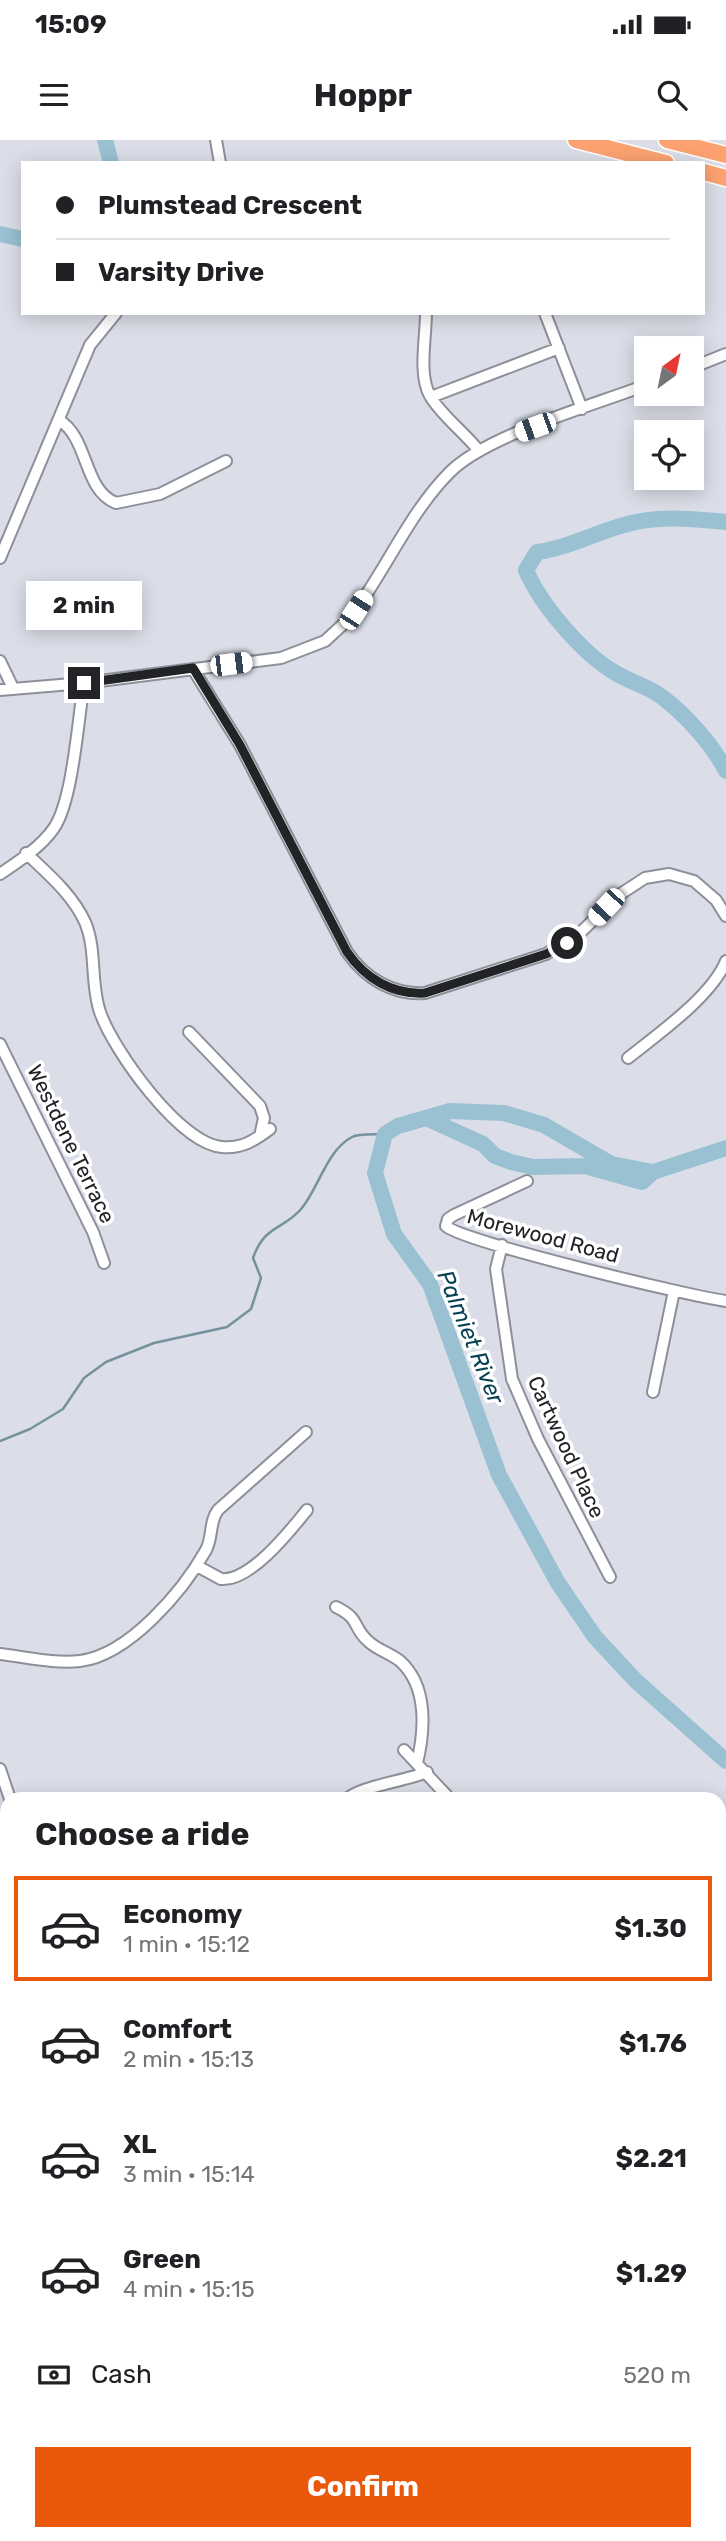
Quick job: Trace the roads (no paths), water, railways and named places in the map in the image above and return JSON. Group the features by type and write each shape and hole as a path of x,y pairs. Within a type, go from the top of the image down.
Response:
{"highway":[{"path":"576,140 658,161"},
{"path":"667,140 726,155"},
{"path":"705,172 726,178"}],"street":[{"path":"216,140 220,161"},
{"path":"0,558 90,345 114,315"},
{"path":"426,315 425,374 431,397 479,450"},
{"path":"546,315 582,410"},
{"path":"431,397 559,348"},
{"path":"704,363 726,354"},
{"path":"0,690 84,683 281,658 313,647 336,633 356,610 440,483 459,463 479,450 634,390"},
{"path":"59,420 75,435 101,491 116,503 160,494 226,461"},
{"path":"0,661 13,688"},
{"path":"193,668 240,745 347,952 361,971 384,986 412,994 425,993 546,954 581,932 634,883 658,875 694,881 716,900 726,916"},
{"path":"0,874 46,839 56,825 66,792 84,683"},
{"path":"26,853 57,882 84,920 88,930 99,1010 128,1065 180,1124 202,1142 229,1147 248,1144 270,1129"},
{"path":"628,1058 701,995 719,975 726,961"},
{"path":"189,1032 260,1106 264,1118 260,1136"},
{"name":"Westdene Terrace","path":"0,1044 93,1232 104,1263"},
{"name":"Morewood Road","path":"527,1181 454,1215 446,1222 446,1226 454,1233 674,1291 726,1301"},
{"name":"Cartwood Place","path":"502,1245 496,1269 512,1379 560,1483 610,1577"},
{"path":"653,1392 674,1291"},
{"path":"0,1654 68,1661 103,1656 118,1647 155,1614 197,1566 211,1541 213,1518 218,1510 306,1432"},
{"path":"197,1566 221,1578 239,1575 275,1547 307,1510"},
{"path":"336,1607 354,1618 365,1638 397,1659 411,1675 422,1716 417,1763"},
{"path":"404,1750 444,1792"},
{"path":"0,1769 7,1792"},
{"path":"358,1792 390,1785 427,1772"}],"waterway":[{"path":"105,140 110,161"},
{"path":"0,234 21,239"},
{"name":"Palmiet River","path":"726,522 675,519 637,522 537,552 526,570 541,598 563,627 602,664 671,704 706,741 726,771"},
{"name":"Palmiet River","path":"726,1148 653,1172 611,1164 544,1125 504,1113 450,1111 398,1126 385,1134 375,1173 394,1234 430,1284 499,1475 558,1583 595,1637 636,1681 726,1761"},
{"path":"426,1118 483,1144 495,1156 511,1162 533,1167 585,1166 642,1182 653,1172"},
{"path":"0,1441 30,1429 63,1409 84,1378 106,1362 154,1343 227,1327 251,1309 261,1278 253,1258 263,1239 302,1208 343,1143 355,1136 385,1134"}]}
